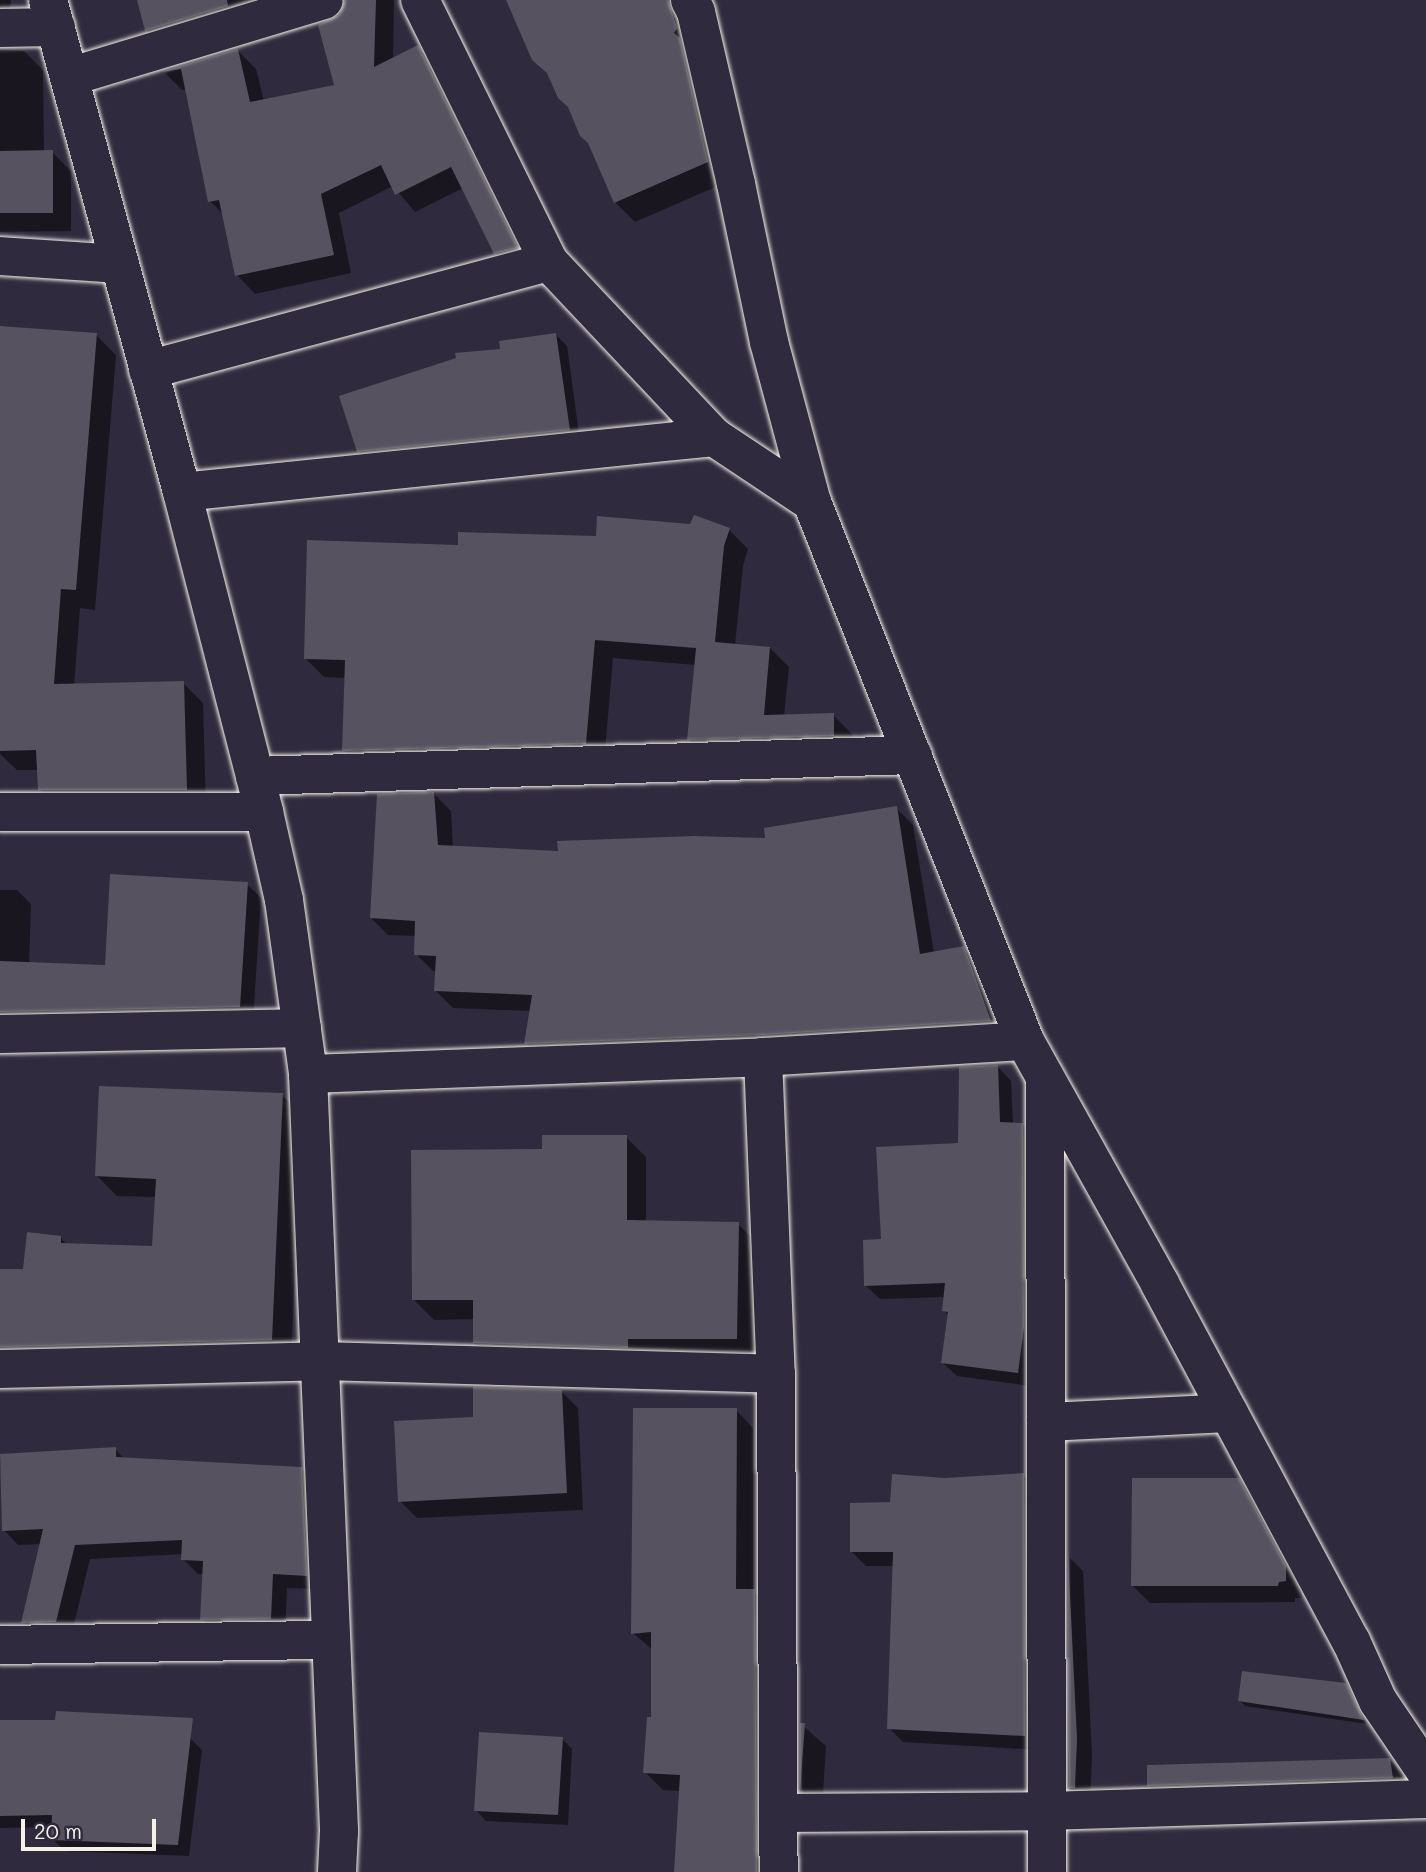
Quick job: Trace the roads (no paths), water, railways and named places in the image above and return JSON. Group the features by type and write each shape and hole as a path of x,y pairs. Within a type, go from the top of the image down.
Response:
{"street":[{"path":"69,77 324,0"},
{"path":"420,0 550,262 714,437 812,502"},
{"path":"690,0 733,171 769,342 812,502 1024,1041 1160,1284 1351,1642 1378,1701 1426,1772"},
{"path":"0,28 52,13 182,492 260,794 284,900 308,1074 339,1831 337,1872"},
{"path":"0,256 120,264"},
{"path":"148,370 550,262"},
{"path":"182,492 714,437"},
{"path":"0,811 913,755"},
{"path":"0,1034 302,1028"},
{"path":"308,1074 763,1056 1024,1041"},
{"path":"763,1056 776,1374 779,1872"},
{"path":"1045,1081 1047,1872"},
{"path":"0,1369 321,1361 776,1374"},
{"path":"1046,1422 1229,1413"},
{"path":"0,1645 330,1640"},
{"path":"779,1812 1047,1811 1426,1799"}]}
